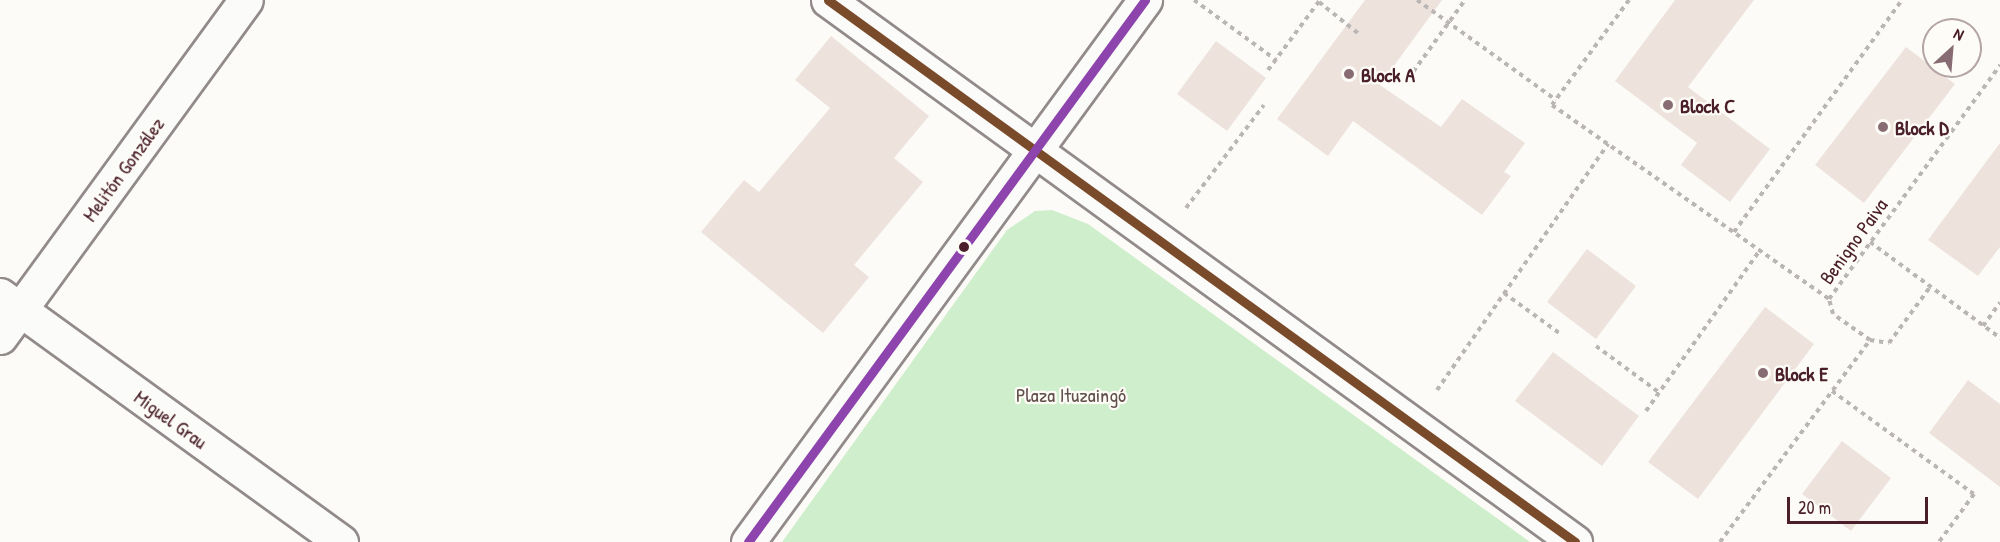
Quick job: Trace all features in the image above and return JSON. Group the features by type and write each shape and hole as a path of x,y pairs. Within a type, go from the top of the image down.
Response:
{"street":[{"name":"Melitón González","path":"0,337 10,302 246,0"},
{"path":"828,0 1162,239 1575,542"},
{"path":"748,542 1145,0"},
{"name":"Miguel Grau","path":"10,302 341,542"}],"path":[{"path":"1194,0 1276,60"},
{"path":"1417,0 1556,100"},
{"path":"1408,79 1465,0"},
{"path":"1629,0 1552,105 1829,299"},
{"path":"1734,232 1902,0"},
{"path":"1268,70 1320,1 1359,34"},
{"name":"Benigno Paiva","path":"1870,340 1833,314 1829,299 2000,65"},
{"path":"1162,239 1264,105"},
{"path":"1414,423 1608,144"},
{"path":"1870,242 2000,338"},
{"path":"1646,411 1760,250"},
{"path":"1720,542 1870,340 1889,343 1930,287"},
{"path":"1504,293 1560,333"},
{"path":"1983,326 2000,303"},
{"path":"1596,346 1660,393"},
{"path":"1833,391 1974,494 1939,542"}],"green space":[{"name":"Plaza Ituzaingó","path":"1052,210 1088,224 1530,542 782,542 1007,230 1035,211"}],"building":[{"path":"1365,0 1442,0 1380,85 1441,127 1462,99 1525,143 1504,172 1511,176 1482,215 1353,121 1328,156 1277,119"},
{"name":"Block C","path":"1675,0 1754,0 1688,87 1770,149 1730,202 1681,165 1697,143 1615,81"},
{"path":"831,36 929,116 894,158 923,182 854,265 869,277 823,333 701,232 744,180 759,192 830,108 795,80"},
{"path":"1216,41 1266,78 1227,131 1177,94"},
{"name":"Block D","path":"1906,47 1922,59 1922,78 1947,78 1955,84 1864,203 1815,165"},
{"path":"2000,143 2000,247 1978,276 1928,240"},
{"path":"1587,249 1636,286 1596,339 1547,302"},
{"path":"1765,307 1814,344 1698,499 1648,462"},
{"path":"1553,352 1639,416 1602,466 1515,401"},
{"path":"1968,380 2000,404 2000,487 1929,433"},
{"path":"1842,441 1891,478 1851,531 1802,494"}],"transit line":[{"path":"828,0 1575,542"},
{"path":"748,542 1145,0"}],"place":[{"name":"Block A","path":"1349,74"},
{"name":"Block C","path":"1668,105"},
{"name":"Block D","path":"1883,127"},
{"name":"Block E","path":"1763,373"}]}
